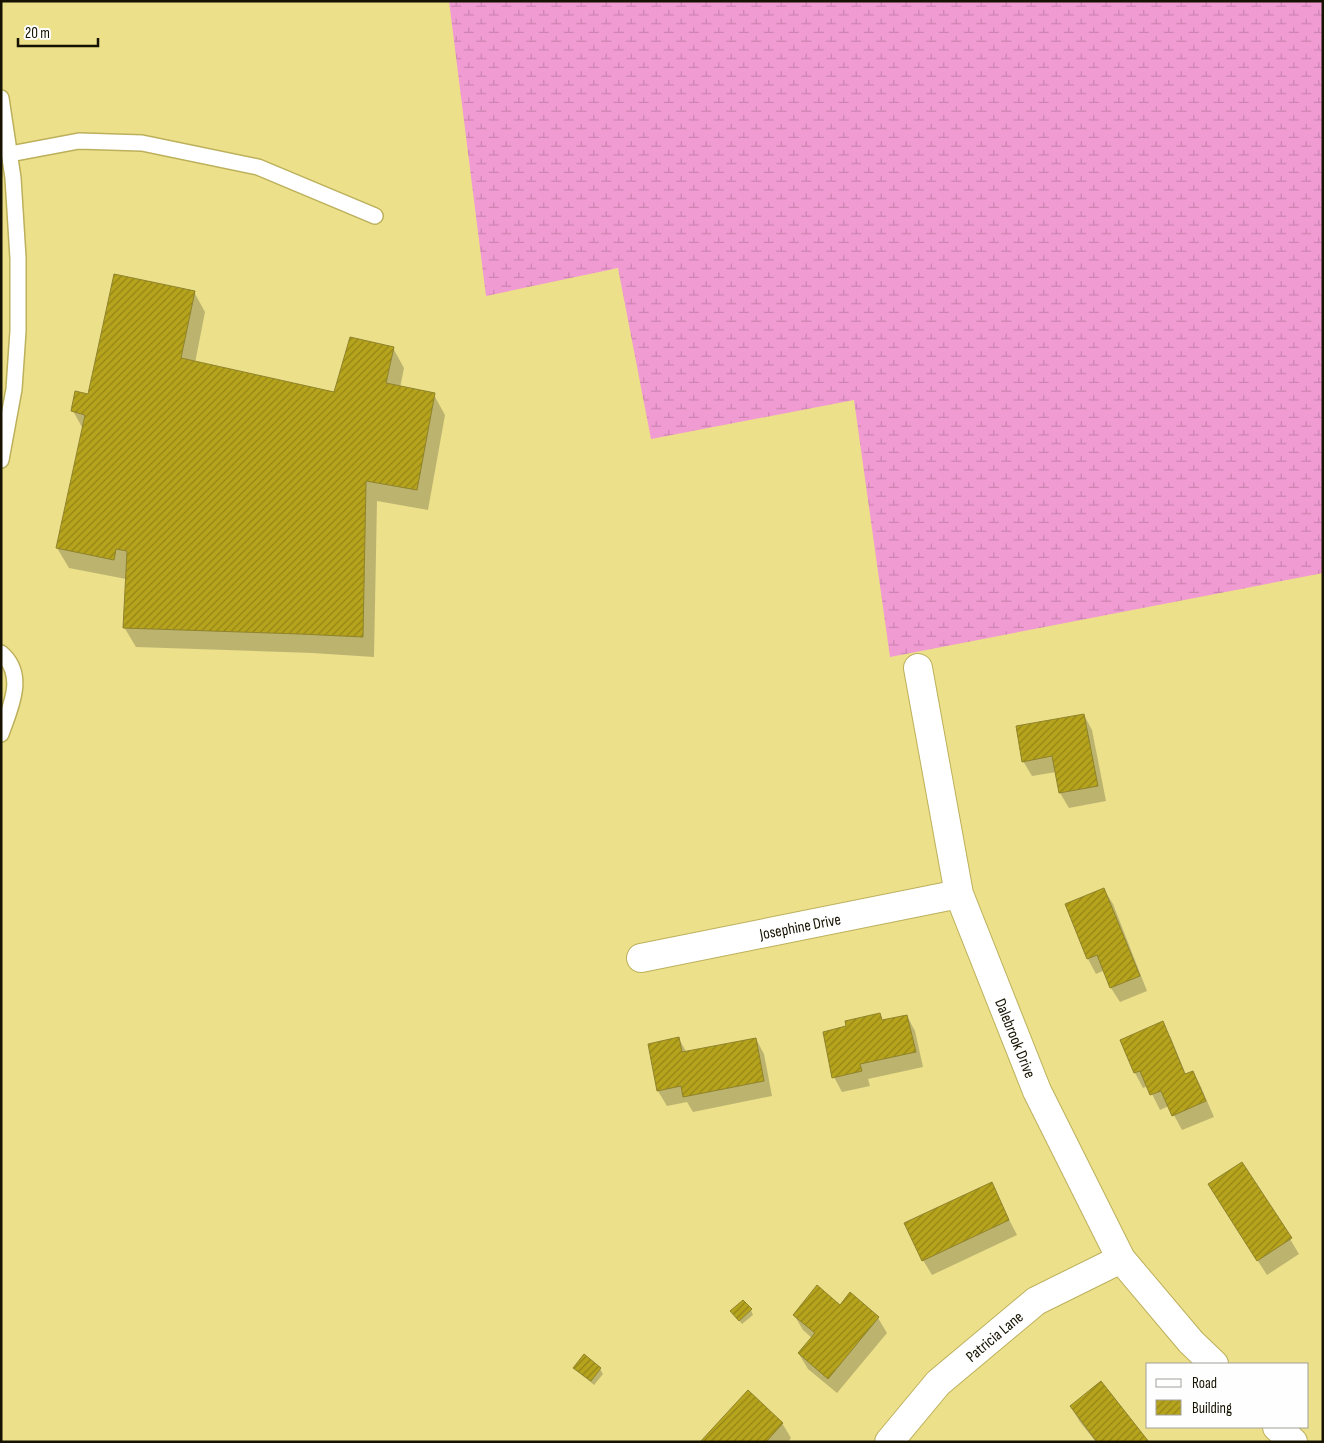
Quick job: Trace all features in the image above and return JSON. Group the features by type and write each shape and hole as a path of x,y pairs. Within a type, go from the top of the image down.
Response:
{"street":[{"name":"Dalebrook Drive","path":"918,668 959,894 1037,1091 1121,1259 1191,1342 1213,1363"},
{"name":"Josephine Drive","path":"641,958 959,894"},
{"name":"Patricia Lane","path":"889,1442 938,1383 1036,1301 1121,1259"},
{"path":"1278,1428 1293,1442"}],"lane":[{"path":"1,98 13,178 18,258 18,331 14,389 1,460"},
{"path":"10,154 78,141 142,143 258,168 375,216"},
{"path":"1,653 8,658 15,679 13,698 1,734"}],"green space":[{"path":"449,1 1323,1 1323,573 890,657 854,400 651,439 618,268 486,296"}],"building":[{"path":"114,274 195,291 181,358 334,392 350,337 394,347 386,383 435,393 417,490 366,481 363,637 123,628 127,551 116,549 114,560 56,548 85,415 71,411 75,391 88,394"},
{"path":"1084,714 1098,786 1059,793 1052,756 1022,762 1016,726"},
{"path":"1104,888 1140,976 1110,988 1097,955 1087,959 1065,904"},
{"path":"880,1013 882,1020 907,1015 916,1052 860,1064 862,1071 832,1078 823,1032 846,1026 845,1021"},
{"path":"1163,1021 1185,1074 1193,1071 1206,1101 1172,1116 1161,1091 1150,1095 1140,1071 1134,1073 1120,1040"},
{"path":"679,1037 682,1052 756,1038 764,1081 683,1097 681,1086 657,1091 648,1044"},
{"path":"1242,1162 1292,1238 1257,1261 1208,1184"},
{"path":"992,1182 1009,1220 922,1261 904,1223"},
{"path":"817,1285 840,1305 850,1292 879,1317 828,1379 798,1353 815,1333 793,1315"},
{"path":"743,1300 752,1309 739,1321 730,1311"},
{"path":"584,1354 601,1368 591,1381 573,1368"},
{"path":"1101,1381 1149,1442 1097,1442 1070,1406"},
{"path":"748,1390 783,1423 766,1442 700,1442"}]}
